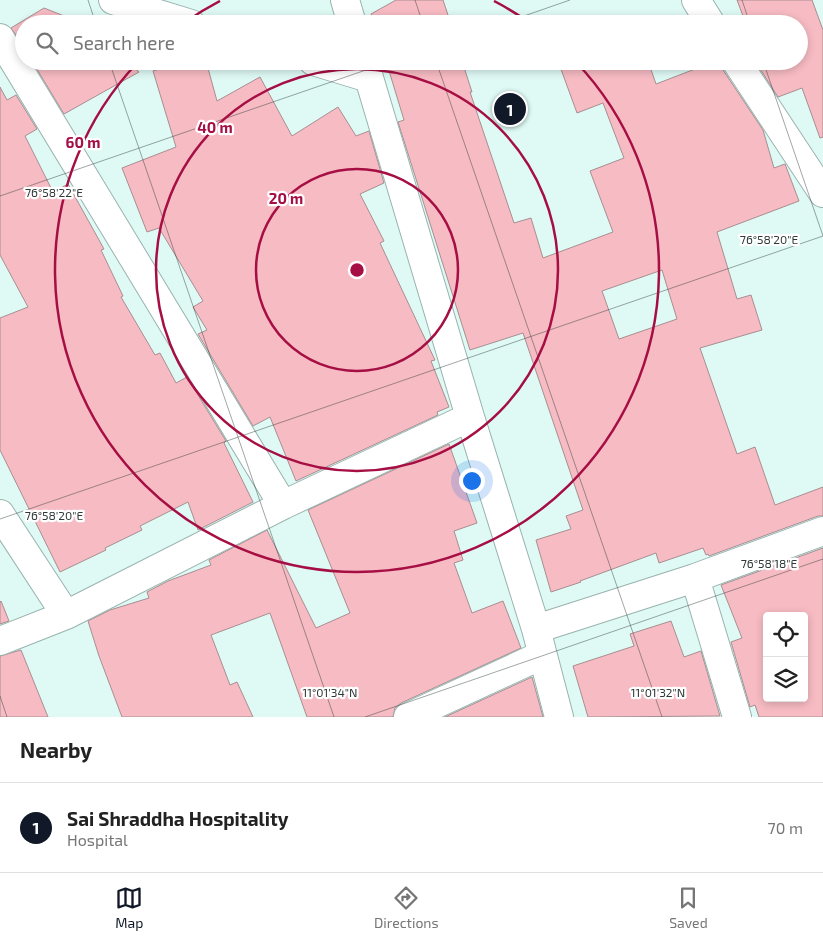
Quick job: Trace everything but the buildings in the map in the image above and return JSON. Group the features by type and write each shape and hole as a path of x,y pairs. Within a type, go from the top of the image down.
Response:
{"street":[{"path":"113,0 161,15"},
{"path":"344,0 349,15"},
{"path":"696,0 706,15"},
{"path":"0,38 15,63"},
{"path":"19,70 283,505"},
{"path":"366,70 539,642 559,717"},
{"path":"742,70 823,193"},
{"path":"0,641 66,615 283,505 470,418"},
{"path":"0,514 66,615"},
{"path":"408,717 539,642 695,578 823,531"},
{"path":"695,578 737,717"}],"place":[{"name":"Sai Shraddha Hospitality","path":"510,109"}]}
